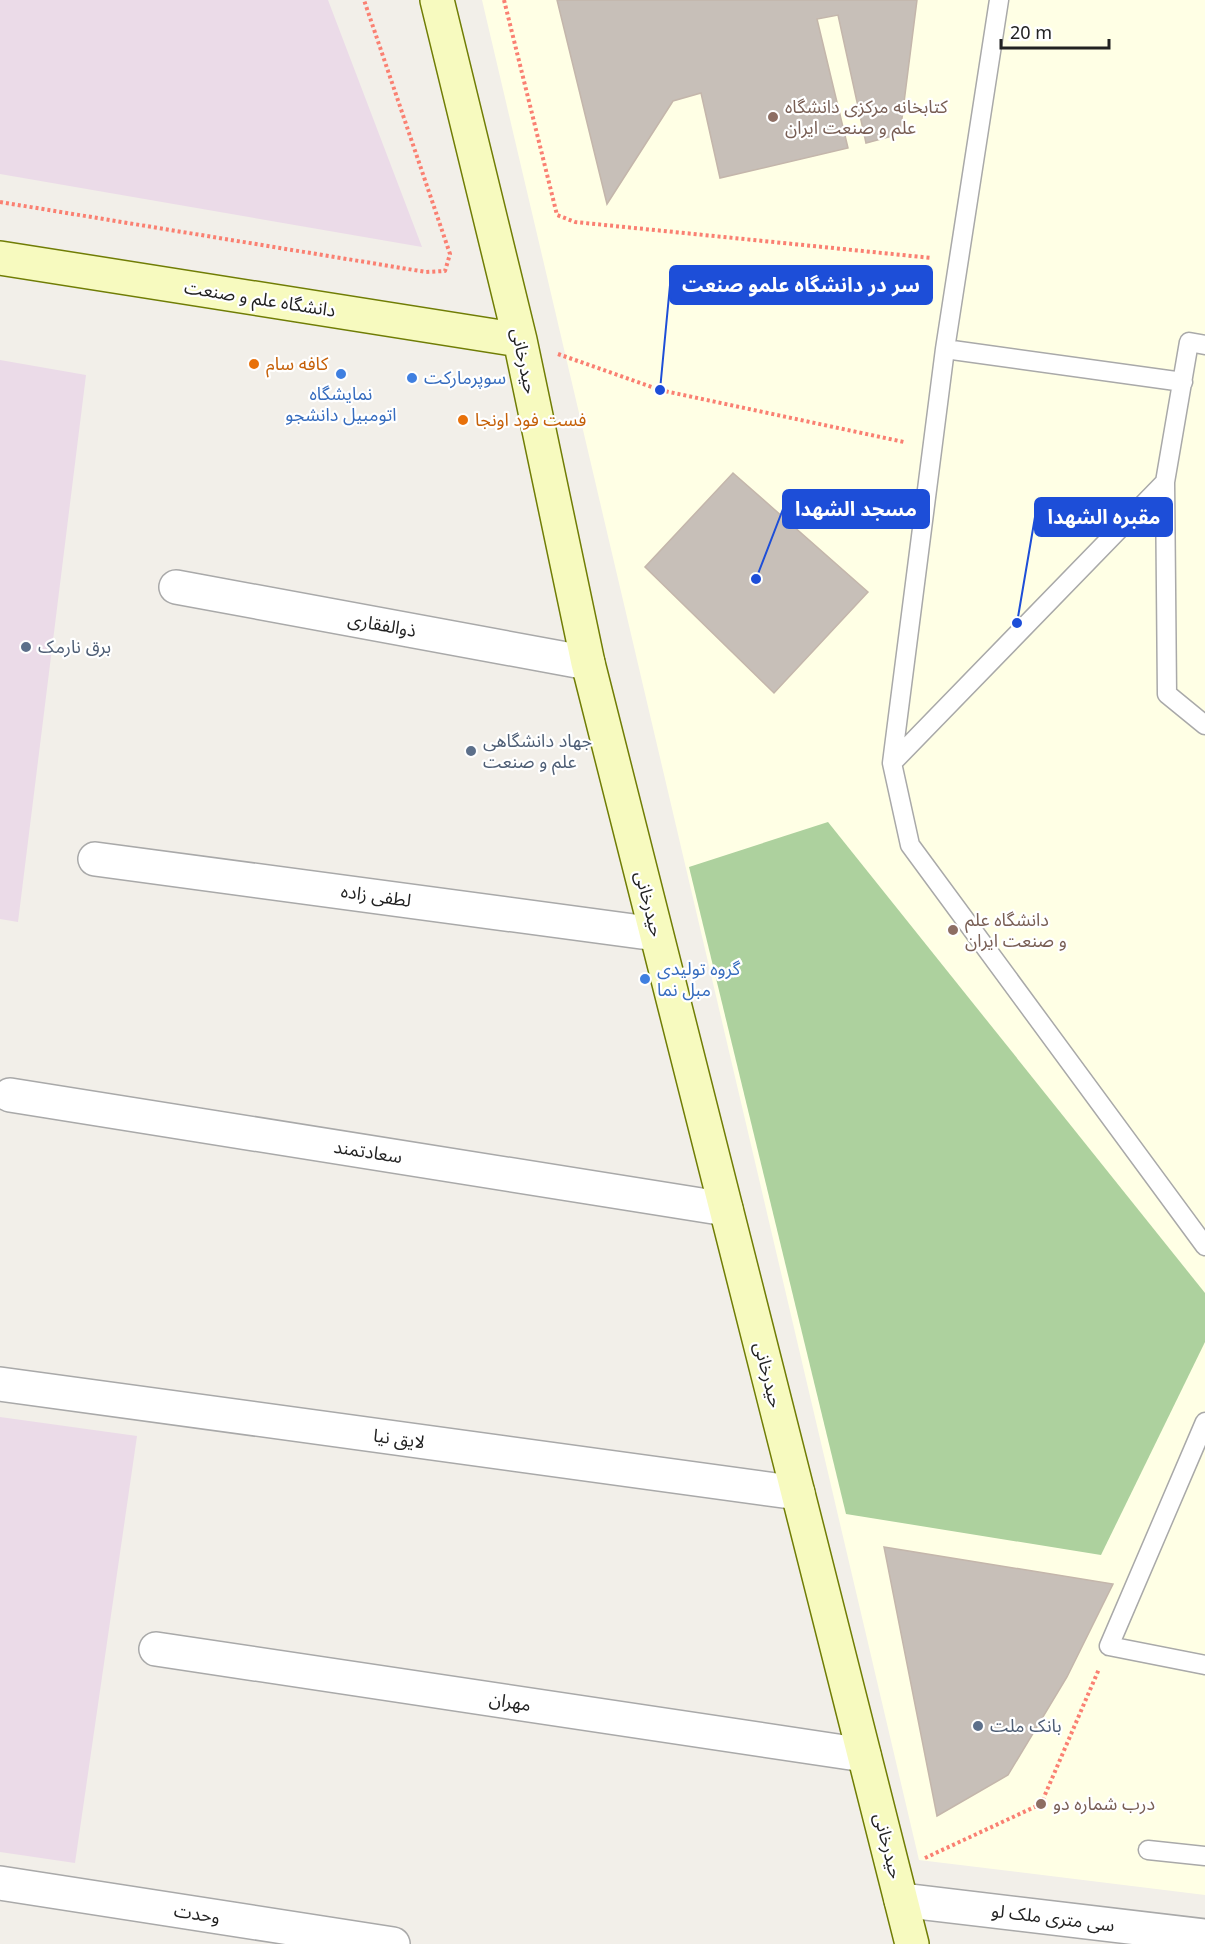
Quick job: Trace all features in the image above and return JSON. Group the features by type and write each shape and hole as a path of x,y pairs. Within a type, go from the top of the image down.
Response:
{"main road":[{"name":"حیدرخانی","path":"437,0 520,340 588,663 912,1944"},
{"name":"دانشگاه علم و صنعت","path":"0,258 520,340"}],"street":[{"name":"ذوالفقاری","path":"176,587 588,663"},
{"name":"لطفی زاده","path":"95,859 656,934"},
{"name":"سعادتمند","path":"10,1095 726,1209"},
{"name":"لایق نیا","path":"0,1384 798,1493"},
{"name":"مهران","path":"156,1649 864,1755"},
{"name":"وحدت","path":"0,1883 349,1941 393,1944"},
{"name":"سی متری ملک لو","path":"901,1900 1205,1936"}],"lane":[{"path":"999,0 945,349 892,763 910,845 1205,1246"},
{"path":"1205,345 1189,342 1165,482 1167,694 1205,725"},
{"path":"945,349 1183,382"},
{"path":"892,763 1165,482"},
{"path":"1205,1422 1108,1646 1205,1665"},
{"path":"1148,1850 1205,1856"}],"path":[{"path":"0,201 426,273 445,271 450,254 364,0"},
{"path":"504,0 557,215 575,222 959,260"},
{"path":"520,340 660,390 932,448"},
{"path":"919,1860 1041,1804 1108,1646"}],"shaded area":[{"path":"0,0 328,0 422,247 0,174"},
{"name":"دانشگاه علم و صنعت ایران","path":"482,0 1205,0 1205,1895 919,1860"},
{"name":"برق نارمک","path":"0,360 86,375 18,922 0,919"},
{"path":"0,1417 137,1436 75,1863 0,1852"}],"green space":[{"path":"828,822 1205,1293 1205,1342 1101,1555 846,1514 689,867"}],"building":[{"name":"کتابخانه مرکزی دانشگاه علم و صنعت ایران","path":"557,0 917,0 900,134 866,143 838,15 817,19 848,148 720,178 701,93 673,101 607,204"},
{"path":"733,473 868,592 774,693 645,567"},
{"name":"بانک ملت","path":"884,1547 1113,1584 1067,1677 1008,1775 937,1816"}],"place":[{"name":"کتابخانه مرکزی دانشگاه علم و صنعت ایران","path":"773,117"},
{"name":"کافه سام","path":"254,364"},
{"name":"نمایشگاه اتومبیل دانشجو","path":"341,374"},
{"name":"سوپرمارکت","path":"412,378"},
{"name":"سر در دانشگاه علمو صنعت","path":"660,390"},
{"name":"فست فود اونجا","path":"463,420"},
{"name":"مسجد الشهدا","path":"756,579"},
{"name":"مقبره الشهدا","path":"1017,623"},
{"name":"برق نارمک","path":"26,647"},
{"name":"جهاد دانشگاهی علم و صنعت","path":"471,751"},
{"name":"دانشگاه علم و صنعت ایران","path":"953,930"},
{"name":"گروه تولیدی مبل نما","path":"645,979"},
{"name":"بانک ملت","path":"978,1726"},
{"name":"درب شماره دو","path":"1041,1804"}]}
